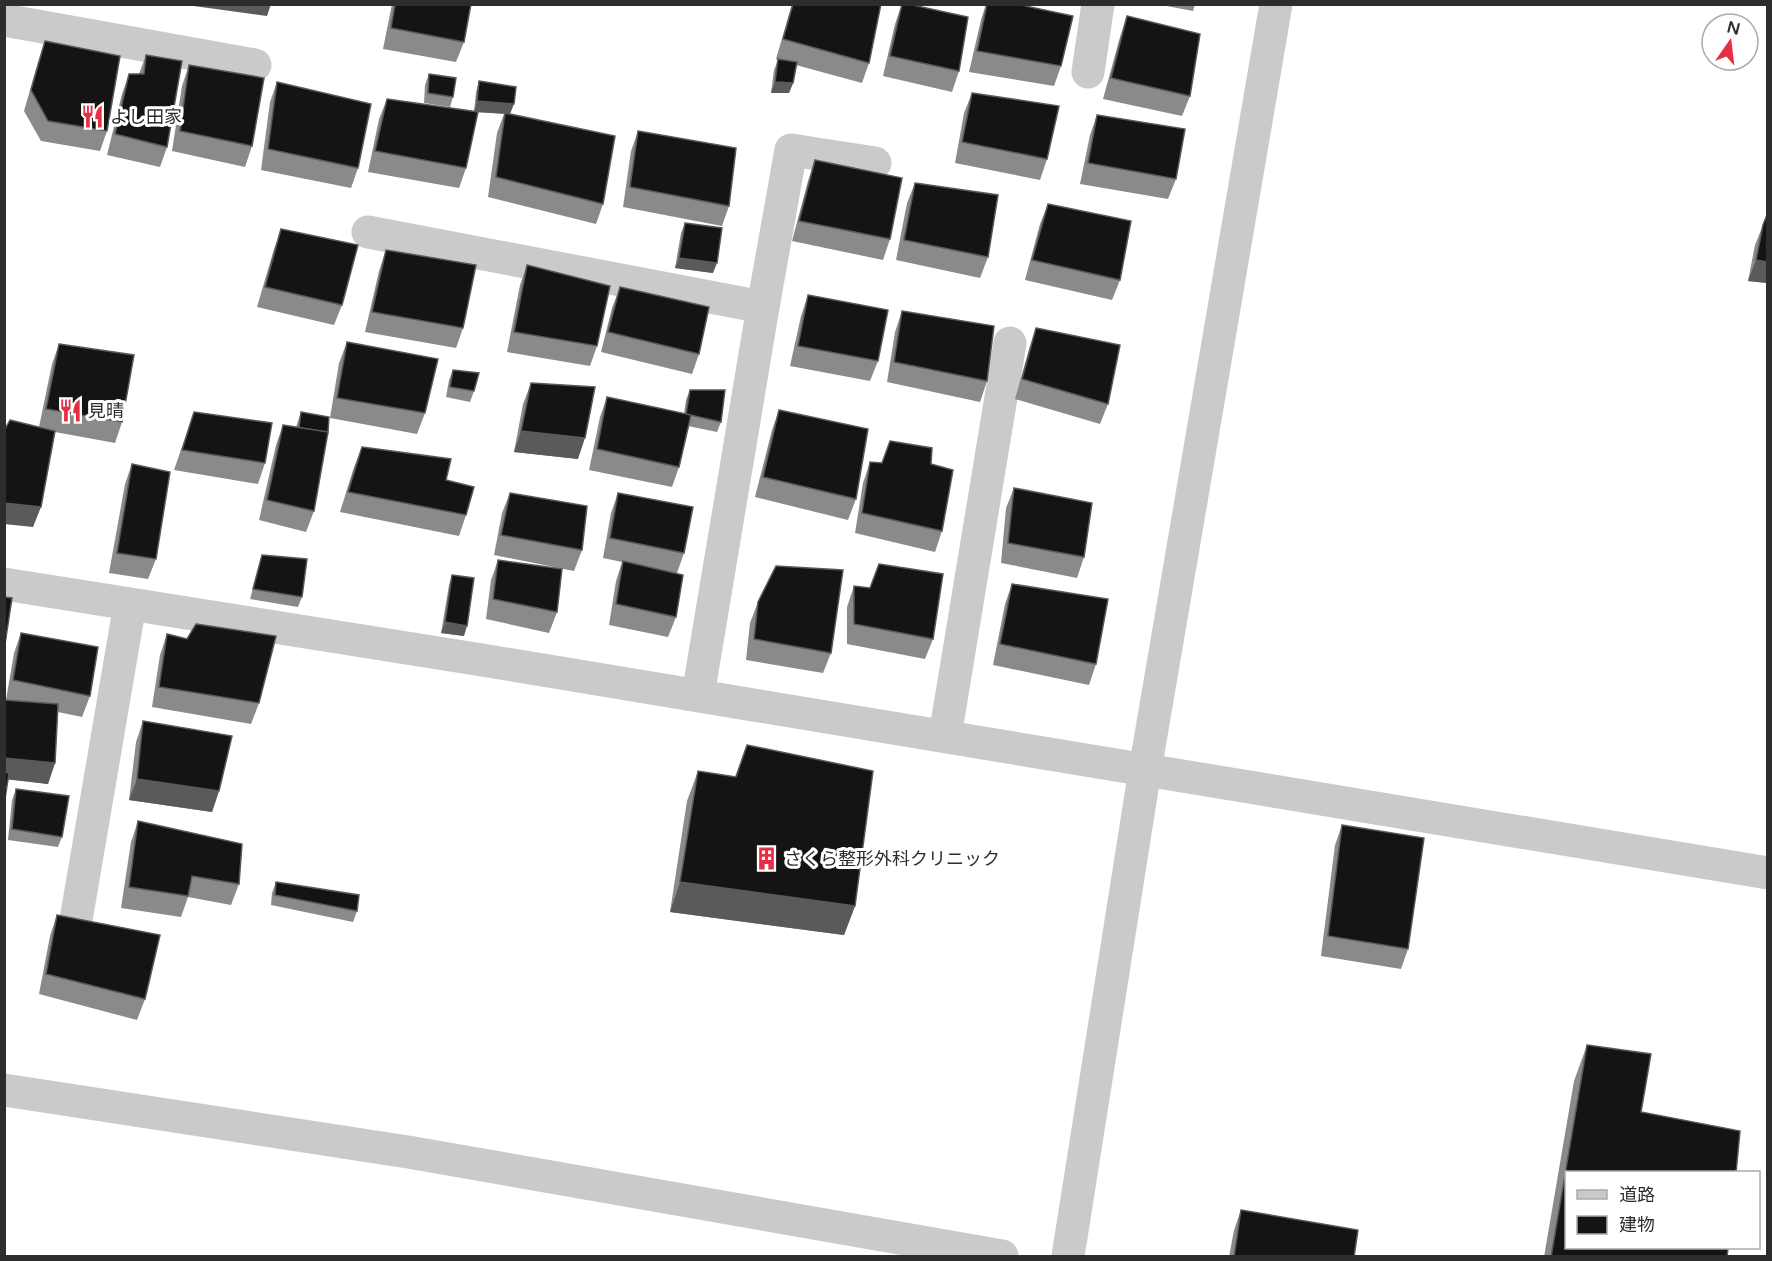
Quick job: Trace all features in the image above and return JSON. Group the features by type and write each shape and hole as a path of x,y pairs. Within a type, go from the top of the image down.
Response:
{"street":[{"path":"1088,72 1098,4"},
{"path":"1068,1257 1145,770 1276,4"},
{"path":"4,20 255,65"},
{"path":"698,695 791,150 875,163"},
{"path":"368,232 763,307"},
{"path":"945,736 1010,343"},
{"path":"4,584 698,695 1767,873"},
{"path":"76,920 130,604"},
{"path":"4,1090 408,1152 1002,1257"}],"building":[{"path":"395,4 471,4 464,42 391,28"},
{"path":"793,4 881,4 869,63 783,39"},
{"path":"902,4 968,17 959,71 890,56"},
{"path":"987,4 1016,4 1073,16 1061,66 977,51"},
{"path":"1127,16 1200,34 1190,96 1111,78"},
{"path":"45,41 120,56 107,131 48,121 31,90"},
{"path":"146,55 182,61 167,147 115,134 129,74 144,74"},
{"path":"778,59 797,62 793,83 775,82"},
{"path":"189,65 264,78 252,146 180,131"},
{"path":"429,74 456,78 453,97 428,93"},
{"path":"479,81 516,87 514,104 477,101"},
{"path":"277,82 371,104 358,168 268,149"},
{"path":"972,93 1059,106 1047,159 962,142"},
{"path":"387,99 478,112 466,168 375,151"},
{"path":"505,113 615,136 603,204 496,177"},
{"path":"1097,115 1185,129 1176,179 1088,163"},
{"path":"638,131 736,148 729,206 630,187"},
{"path":"815,160 902,178 890,239 799,221"},
{"path":"915,183 998,195 988,257 904,240"},
{"path":"1048,204 1131,221 1120,280 1032,260"},
{"path":"1767,215 1767,262 1756,260"},
{"path":"685,223 722,228 717,263 679,258"},
{"path":"281,229 358,245 342,305 265,287"},
{"path":"386,250 476,265 463,328 372,312"},
{"path":"527,265 610,286 597,346 514,332"},
{"path":"620,287 709,307 699,354 608,332"},
{"path":"808,295 888,310 878,361 798,346"},
{"path":"902,311 994,326 987,381 894,362"},
{"path":"1036,328 1120,345 1108,404 1022,379"},
{"path":"347,342 438,359 425,413 337,398"},
{"path":"59,344 134,355 122,422 46,409"},
{"path":"453,370 479,373 474,391 450,387"},
{"path":"531,383 595,387 585,438 521,431"},
{"path":"690,390 725,390 721,422 686,414"},
{"path":"607,397 691,415 679,467 597,449"},
{"path":"779,410 868,429 856,499 763,477"},
{"path":"194,412 272,423 265,463 182,450"},
{"path":"301,412 329,417 328,432 299,428"},
{"path":"10,420 55,431 41,507 4,503 4,431"},
{"path":"283,425 328,432 314,511 267,500"},
{"path":"890,441 932,448 931,464 953,470 942,531 862,513 870,462 882,463"},
{"path":"362,447 451,459 446,480 474,487 466,515 348,492"},
{"path":"132,464 170,472 156,559 117,553"},
{"path":"1014,488 1092,503 1084,557 1008,543"},
{"path":"510,493 587,506 582,550 501,535"},
{"path":"618,493 693,507 684,553 610,538"},
{"path":"262,555 307,559 302,597 253,589"},
{"path":"498,560 562,569 557,612 493,599"},
{"path":"623,561 683,575 676,617 616,604"},
{"path":"879,564 943,574 933,639 854,624 854,586 870,588"},
{"path":"776,566 843,570 831,653 754,639 758,602"},
{"path":"452,575 474,578 467,626 445,622"},
{"path":"1012,584 1108,599 1096,664 1000,644"},
{"path":"4,597 12,598 4,651"},
{"path":"196,624 276,636 259,703 159,687 167,634 187,639"},
{"path":"21,633 98,647 90,696 13,680"},
{"path":"4,700 58,704 55,763 4,758"},
{"path":"143,721 232,736 219,791 137,779"},
{"name":"さくら整形外科クリニック","path":"747,745 873,771 855,906 680,882 698,771 736,777"},
{"path":"4,772 9,773 4,805"},
{"path":"16,789 69,796 62,837 12,829"},
{"path":"138,821 242,844 239,884 192,876 188,896 129,887"},
{"path":"1342,825 1424,838 1408,949 1328,936"},
{"path":"276,882 359,895 357,911 275,895"},
{"path":"57,915 160,935 145,999 46,974"},
{"path":"1587,1045 1651,1054 1641,1112 1740,1131 1736,1171 1566,1171"},
{"path":"1565,1175 1565,1249 1728,1249 1727,1257 1551,1257"},
{"path":"1241,1210 1358,1230 1354,1257 1234,1257"}],"place":[{"name":"よし田家","path":"92,117"},
{"name":"見晴","path":"70,411"},
{"name":"さくら整形外科クリニック","path":"766,859"}]}
